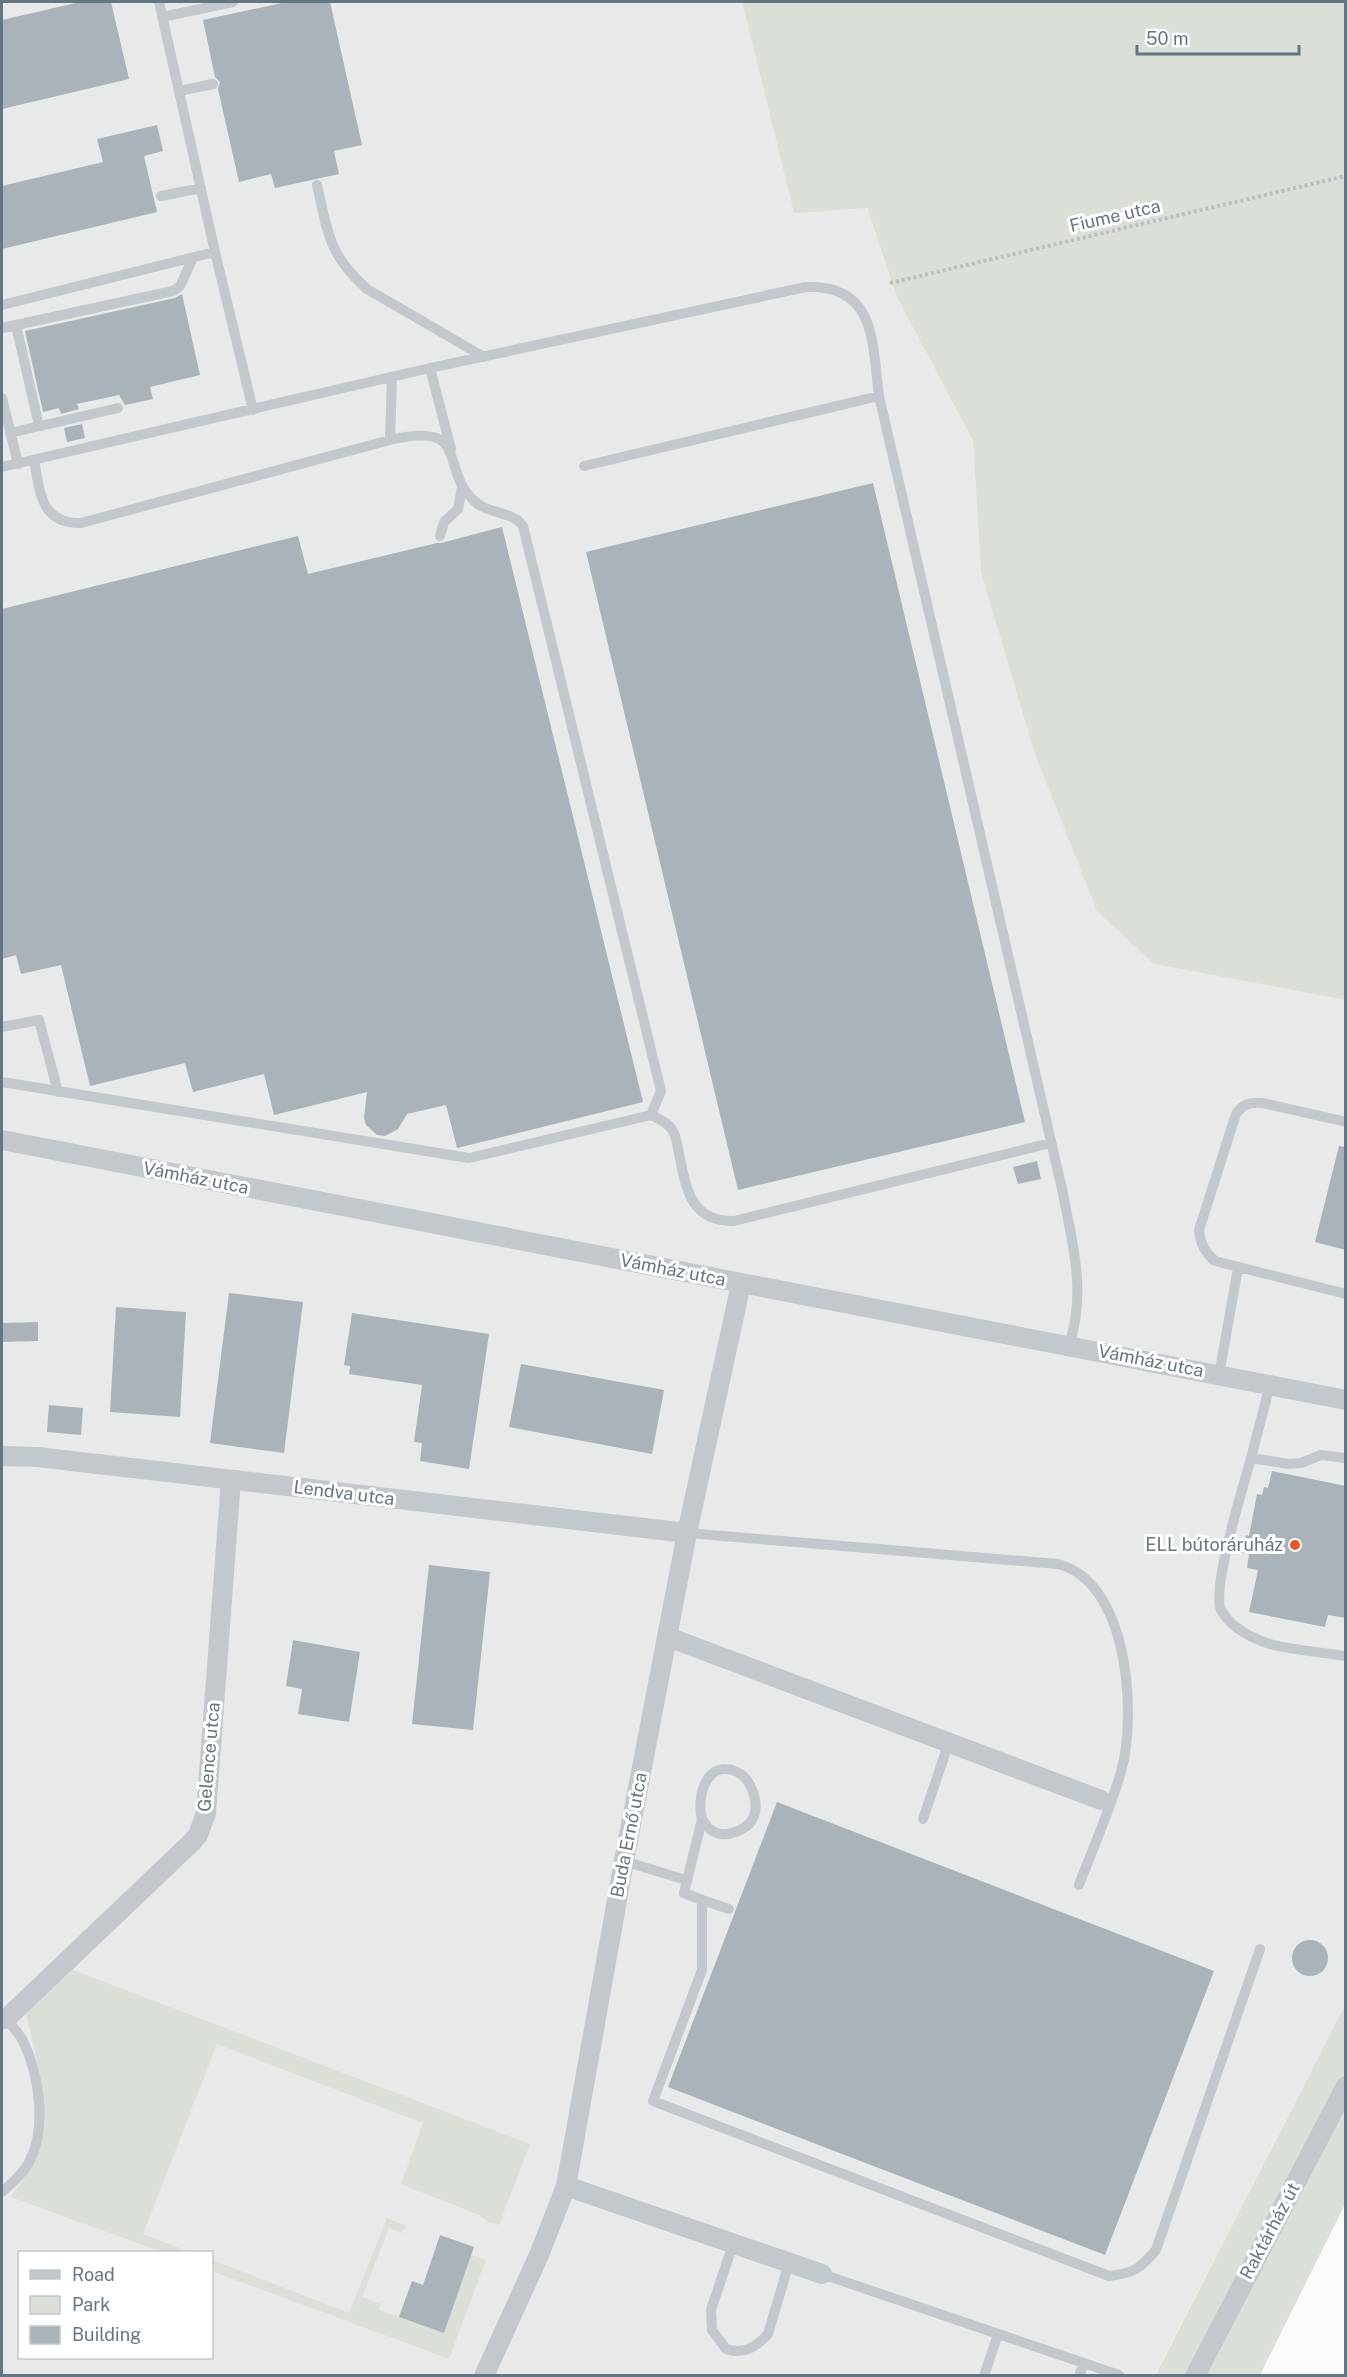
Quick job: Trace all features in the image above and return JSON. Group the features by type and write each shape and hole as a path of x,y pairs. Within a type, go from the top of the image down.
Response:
{"street":[{"name":"Vámház utca","path":"2,1140 1346,1400"},
{"name":"Buda Ernő utca","path":"484,2376 539,2255 566,2186 624,1860 687,1533 741,1284"},
{"name":"Lendva utca","path":"2,1456 38,1457 687,1533"},
{"name":"Gelence utca","path":"4,2018 192,1842 203,1823 206,1813 231,1480"},
{"path":"668,1637 1101,1800"},
{"name":"Raktárház út","path":"1195,2376 1346,2086"},
{"path":"566,2186 822,2274"}],"lane":[{"path":"159,2 253,410"},
{"path":"162,17 233,2"},
{"path":"178,91 213,84"},
{"path":"317,185 330,239 339,260 351,274 367,289 484,357"},
{"path":"161,196 201,188"},
{"path":"2,305 215,252"},
{"path":"2,328 173,291 180,286 193,258"},
{"path":"2,467 430,368 806,287 830,287 850,298 862,310 873,342 879,396 1052,1143 1076,1259 1079,1288 1077,1320 1069,1345"},
{"path":"16,325 39,426"},
{"path":"430,368 462,488 458,509 444,522 440,536"},
{"path":"390,440 392,378"},
{"path":"584,466 879,396"},
{"path":"2,398 18,464"},
{"path":"10,432 118,408"},
{"path":"34,460 46,509 65,521 81,523 416,435 436,437 452,454"},
{"path":"462,488 480,506 519,520 523,526 661,1091 651,1115"},
{"path":"2,1027 39,1020 58,1092"},
{"path":"2,1082 469,1158 651,1115 666,1123 674,1132 690,1197 698,1209 722,1221 734,1221 1052,1143"},
{"path":"1346,1122 1251,1102 1242,1105 1236,1114 1199,1230 1200,1239 1208,1255 1215,1261 1346,1293"},
{"path":"1219,1375 1238,1268"},
{"path":"1270,1385 1220,1582 1220,1609 1230,1622 1244,1633 1267,1643 1346,1656"},
{"path":"1251,1458 1289,1464 1321,1455 1346,1458"},
{"path":"687,1533 1058,1564 1079,1573 1104,1602 1113,1624 1124,1664 1127,1712 1121,1772 1079,1885"},
{"path":"923,1819 949,1742"},
{"path":"702,1819 712,1831 720,1834 729,1833 748,1825 754,1816 755,1806 750,1785 744,1777 729,1770 720,1771 705,1781 699,1797 702,1819 684,1893 729,1909"},
{"path":"624,1860 686,1880"},
{"path":"702,1900 702,1970 653,2101 1109,2276 1131,2273 1142,2266 1156,2250 1260,1949"},
{"path":"2,2192 30,2160 38,2127 34,2077 28,2054 22,2039 4,2018"},
{"path":"733,2244 711,2310 712,2330 726,2349 743,2352 760,2342 768,2334 789,2263"},
{"path":"822,2274 1119,2375"},
{"path":"984,2376 998,2334"},
{"path":"1079,2376 1084,2363"}],"path":[{"name":"Fiume utca","path":"891,283 1346,176"}],"shaded area":[{"path":"2,2 742,2 794,212 867,208 897,297 973,441 981,572 1154,964 1345,1000 1345,2005 1155,2375 2,2376"}],"green space":[{"path":"742,2 1345,2 1345,1000 1154,964 1097,911 1035,754 981,572 973,441 897,297 867,208 794,213"},
{"path":"73,1970 530,2144 499,2225 488,2222 479,2215 401,2184 423,2123 217,2044 143,2234 188,2251 159,2251 11,2197 36,2158 42,2142 44,2124 42,2086 26,2014"},
{"path":"1345,2005 1345,2204 1260,2375 1155,2376"},
{"path":"387,2218 406,2226 402,2233 389,2228 362,2297 381,2304 379,2310 444,2333 471,2255 486,2260 449,2359 213,2271 213,2260 349,2313"}],"building":[{"path":"80,2 111,2 129,79 2,109 2,20"},
{"path":"286,2 330,2 362,145 334,151 339,174 275,188 271,174 239,182 218,89 220,82 215,77 203,20"},
{"path":"157,125 163,151 144,156 157,212 2,249 2,186 103,162 97,139"},
{"path":"182,294 200,375 150,387 153,399 125,405 119,395 77,404 79,409 61,414 59,408 43,412 25,331 175,298"},
{"path":"82,424 85,438 67,442 64,428"},
{"path":"873,483 1025,1122 738,1190 586,552"},
{"path":"502,527 643,1102 457,1148 446,1105 407,1114 398,1129 385,1136 377,1135 366,1125 364,1118 367,1092 274,1115 264,1074 193,1092 185,1063 90,1086 61,965 21,974 16,955 2,959 2,609 298,536 308,574"},
{"path":"1339,1146 1346,1147 1346,1250 1315,1242"},
{"path":"1037,1161 1041,1179 1018,1184 1013,1167"},
{"path":"229,1293 303,1302 284,1453 210,1443"},
{"path":"116,1307 186,1312 180,1417 110,1412"},
{"path":"352,1313 489,1334 469,1469 420,1461 422,1443 414,1442 422,1385 349,1374 350,1366 344,1365"},
{"path":"38,1322 38,1341 2,1342 2,1323"},
{"path":"521,1364 664,1390 652,1454 509,1427"},
{"path":"49,1405 83,1408 81,1435 47,1432"},
{"name":"ELL bútoráruház","path":"1272,1471 1346,1486 1346,1618 1328,1615 1325,1627 1249,1612 1258,1570 1247,1568 1249,1554 1242,1553 1246,1535 1249,1536 1257,1494 1262,1495 1264,1487 1268,1488"},
{"path":"429,1565 490,1572 473,1730 412,1724"},
{"path":"293,1640 360,1652 349,1722 298,1714 302,1689 286,1686"},
{"path":"777,1802 1214,1971 1105,2255 668,2087"},
{"path":"1310,1940 1323,1945 1328,1958 1323,1971 1310,1976 1297,1971 1292,1958 1297,1945"},
{"path":"440,2235 474,2247 444,2333 399,2317 412,2281 423,2285"}],"place":[{"name":"ELL bútoráruház","path":"1295,1545"}]}
